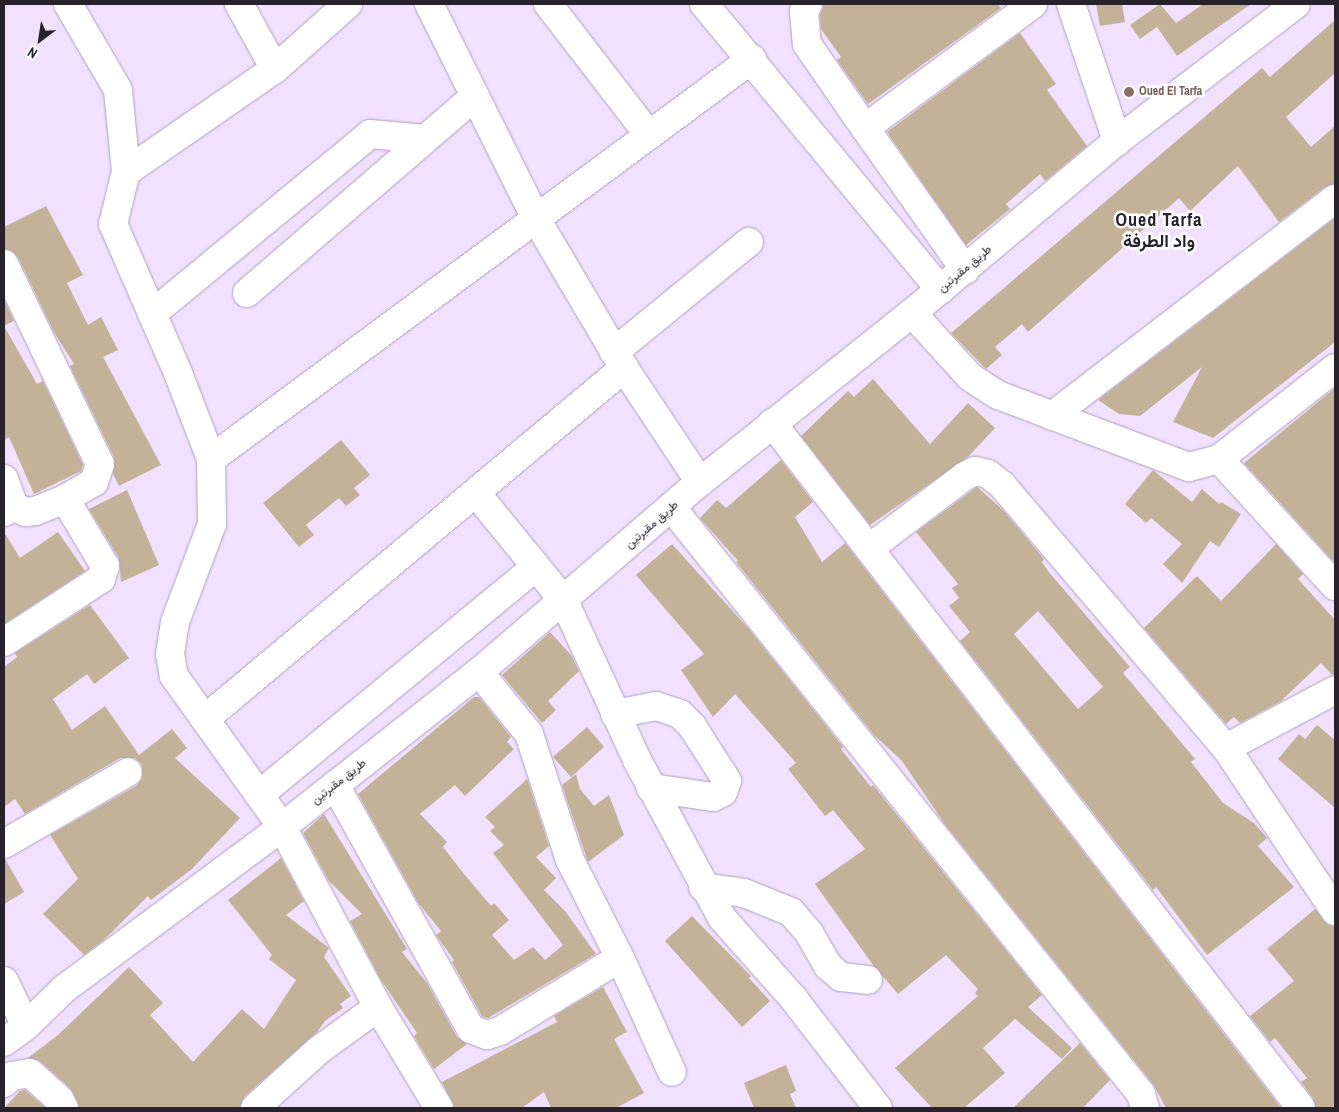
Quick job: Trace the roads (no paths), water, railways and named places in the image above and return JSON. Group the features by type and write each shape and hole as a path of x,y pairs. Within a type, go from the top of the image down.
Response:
{"street":[{"path":"68,4 118,90 126,172 113,224 211,459 212,524 174,622 170,654 174,676 282,827 378,1007 434,1106"},
{"path":"238,4 275,69"},
{"path":"126,172 275,69 348,4"},
{"path":"429,4 536,219 619,360 700,482"},
{"path":"548,4 649,135"},
{"path":"704,4 752,59 941,290"},
{"path":"808,4 804,12 807,44 965,270"},
{"path":"865,128 1033,4"},
{"path":"1071,4 1117,141"},
{"name":"طريق مقبرتين","path":"4,1042 26,1026 64,989 282,827 479,672 564,601 700,482 772,423 941,290 1117,141 1296,4"},
{"path":"211,459 752,59"},
{"path":"247,293 475,96"},
{"path":"152,314 370,134 425,139"},
{"path":"1052,416 1335,199"},
{"path":"205,719 476,493 749,242"},
{"path":"4,264 100,464 94,482 65,499 35,512 9,509 4,479"},
{"path":"912,313 984,387 1052,416 1189,467 1219,459 1335,368"},
{"path":"772,423 871,547 1301,1108"},
{"path":"1219,459 1335,586"},
{"path":"871,547 952,484 976,471 988,474 1015,499 1226,748 1335,911"},
{"path":"476,493 564,601 651,788 692,859 703,887 722,918 793,998 878,1108"},
{"path":"4,642 102,579 105,566 65,499"},
{"path":"672,508 1140,1094 1143,1107"},
{"path":"259,794 536,567"},
{"path":"479,672 529,734 570,860 620,958 672,1072"},
{"path":"1226,748 1330,703"},
{"path":"615,714 656,706 680,714 692,726 727,781 723,792 713,797 651,788"},
{"path":"4,844 128,772"},
{"path":"335,785 464,1020 479,1034 500,1031 620,958"},
{"path":"703,887 744,892 791,912 809,933 828,966 841,977 868,980"},
{"path":"4,981 26,1026"},
{"path":"256,1108 319,1050 378,1007"},
{"path":"4,1083 12,1076 30,1073 60,1100 64,1108"}],"place":[{"name":"Oued El Tarfa","path":"1129,92"}],"district":[{"name":"Oued Tarfa واد الطرفة","path":"1159,231"}]}
